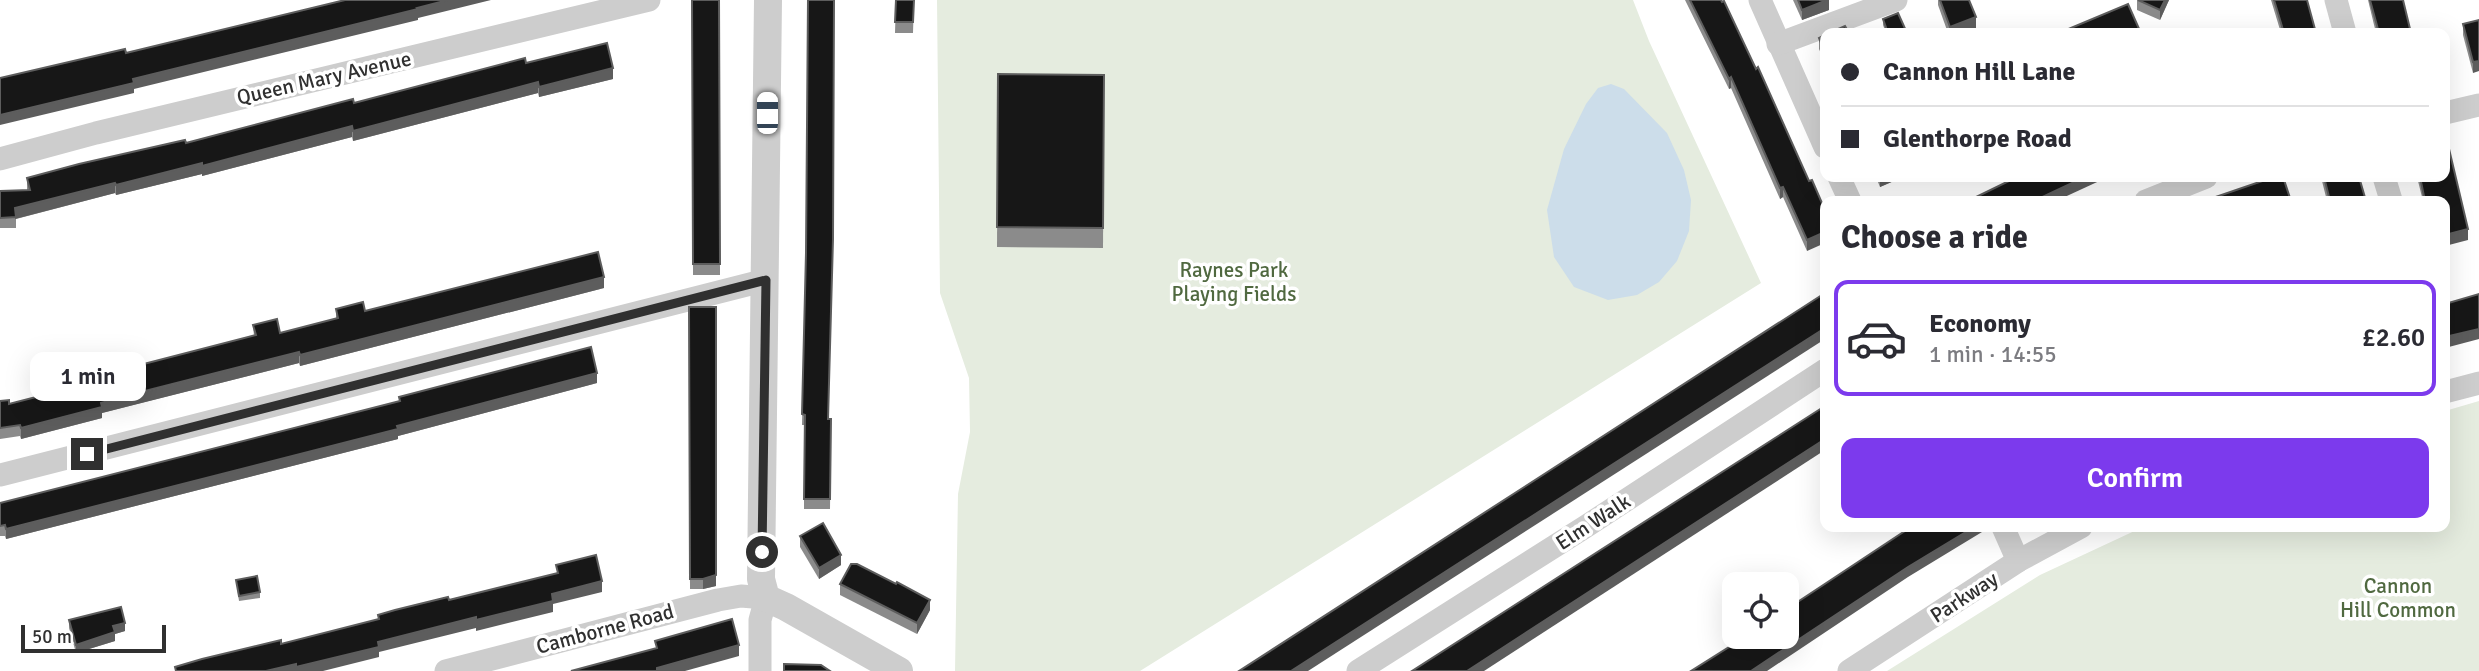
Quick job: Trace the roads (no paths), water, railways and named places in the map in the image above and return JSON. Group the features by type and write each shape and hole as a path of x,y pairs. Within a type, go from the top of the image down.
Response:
{"street":[{"name":"Queen Mary Avenue","path":"0,159 110,129 649,0"},
{"path":"760,671 760,620 765,598 761,579 768,0"},
{"path":"1759,0 1820,136"},
{"path":"1821,28 1896,0"},
{"path":"2336,0 2344,28"},
{"path":"1778,44 1820,28"},
{"path":"2450,112 2479,105"},
{"path":"2158,196 2194,182"},
{"path":"0,475 766,280"},
{"name":"Elm Walk","path":"1358,671 1820,373"},
{"path":"2450,391 2479,383"},
{"path":"2005,532 2018,561"},
{"name":"Parkway","path":"1849,671 2018,561 2072,532"},
{"name":"Camborne Road","path":"446,671 718,600 741,596 765,598"},
{"path":"765,598 900,671"}],"water":[{"path":"1611,84 1624,89 1667,133 1684,170 1691,200 1689,231 1677,261 1659,282 1637,295 1608,300 1574,287 1554,257 1547,210 1564,149 1586,104 1598,88"}],"park label":[{"name":"Raynes Park Playing Fields","path":"1234,282"},
{"name":"Cannon Hill Common","path":"2398,598"}]}
